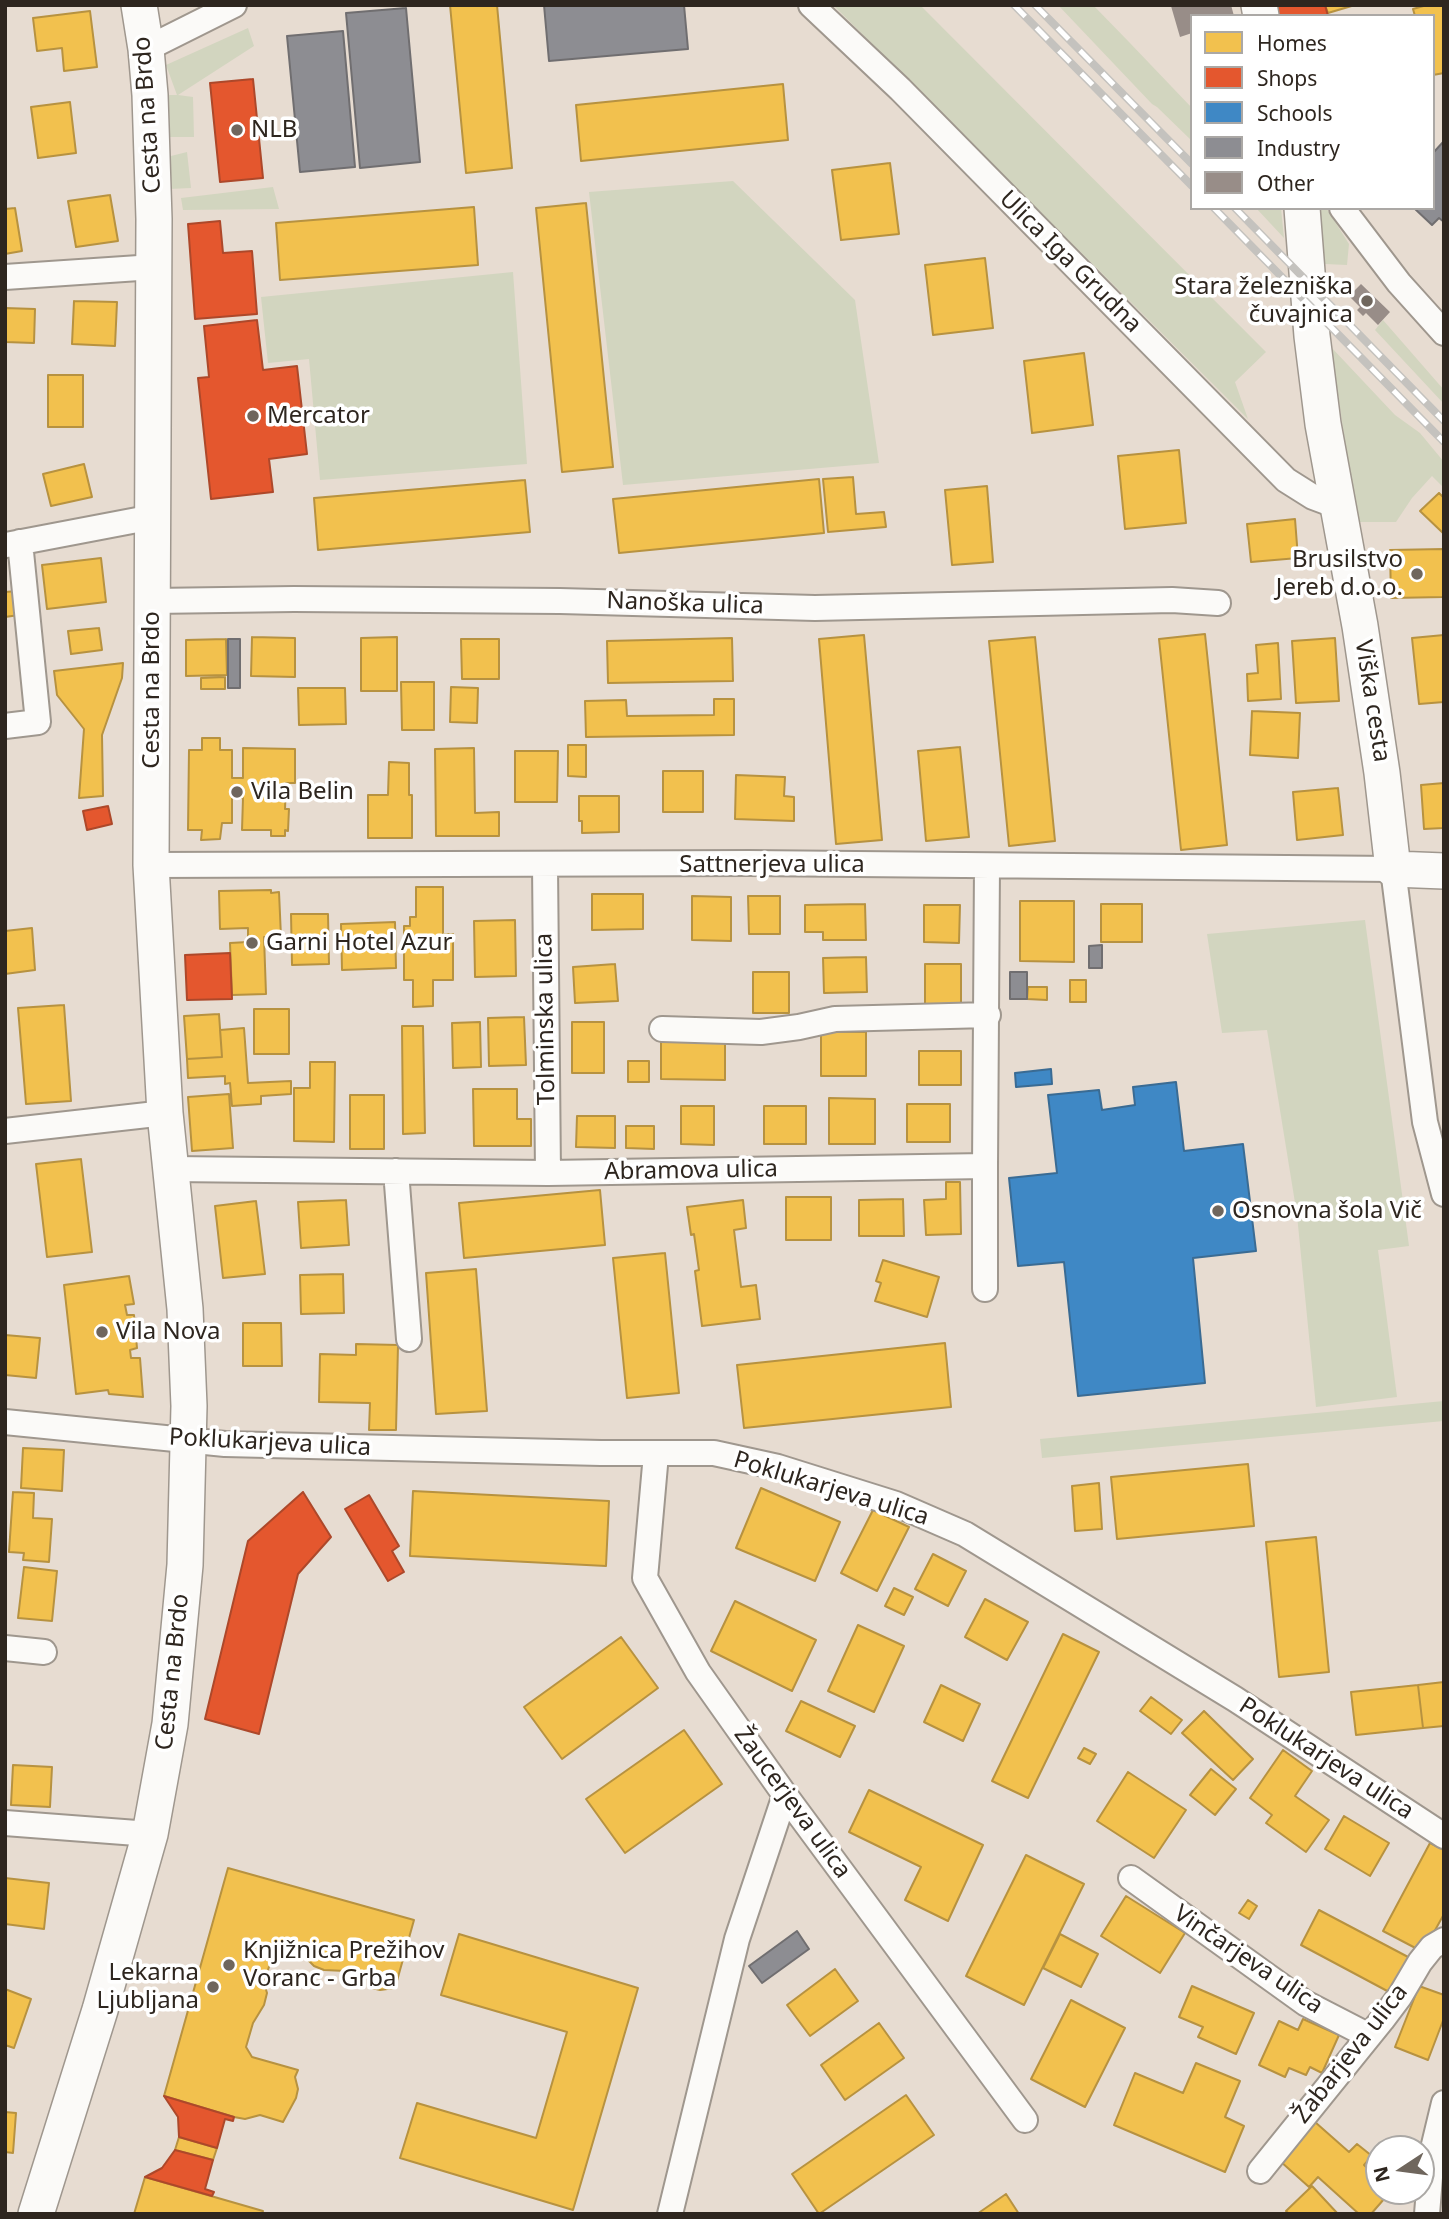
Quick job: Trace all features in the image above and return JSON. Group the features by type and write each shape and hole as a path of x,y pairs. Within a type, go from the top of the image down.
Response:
{"street":[{"name":"Cesta na Brdo","path":"36,2214 100,2010 150,1834 170,1724 185,1564 189,1441 185,1309 165,1113 151,865 153,168 146,48 139,5"},
{"path":"146,48 234,5"},
{"name":"Ulica Iga Grudna","path":"811,5 900,89 1286,480 1313,497 1337,506"},
{"name":"Viška cesta","path":"1302,210 1316,372 1362,639 1384,787 1425,1122 1444,1194"},
{"path":"1344,210 1399,283 1444,333"},
{"path":"5,277 154,267"},
{"path":"5,726 38,722 13,544 153,517"},
{"name":"Nanoška ulica","path":"153,601 547,600 816,608 1172,600 1218,603"},
{"name":"Sattnerjeva ulica","path":"151,865 545,866 749,863 1393,869"},
{"name":"Tolminska ulica","path":"545,866 548,1173"},
{"path":"985,1289 987,866"},
{"path":"1393,869 1444,871"},
{"path":"662,1030 761,1032 835,1019 988,1015"},
{"path":"5,1131 165,1113"},
{"name":"Abramova ulica","path":"171,1169 548,1173 985,1166"},
{"path":"397,1171 409,1339"},
{"name":"Poklukarjeva ulica","path":"5,1422 189,1441 357,1448 714,1453 774,1466 896,1504 965,1534 1235,1699 1444,1836"},
{"name":"Žaucerjeva ulica","path":"656,1454 645,1578 698,1672 785,1795 1025,2120"},
{"path":"5,1648 44,1651"},
{"path":"670,2214 737,1939 785,1795"},
{"path":"5,1823 150,1834"},
{"name":"Vinčarjeva ulica","path":"1131,1878 1305,2003 1368,2036"},
{"name":"Žabarjeva ulica","path":"1260,2171 1400,1996 1420,1962 1432,1947 1444,1940"},
{"path":"1427,2214 1432,2153 1444,2103"}],"green space":[{"path":"833,5 920,5 1266,352 1235,382 1248,419"},
{"path":"1058,5 1093,5 1190,106 1190,139 1152,104"},
{"path":"248,28 254,46 178,95 193,97 194,137 170,137 161,95 177,95 166,65"},
{"path":"187,152 191,188 169,189 167,157"},
{"path":"733,181 855,300 879,463 623,485 589,192"},
{"path":"273,187 279,209 183,210 181,198"},
{"path":"1258,210 1281,210 1284,238"},
{"path":"1328,210 1349,244 1347,265 1325,264 1318,238 1318,211"},
{"path":"513,272 527,464 320,480 309,359 268,363 261,297"},
{"path":"1383,320 1444,390 1444,404 1375,330"},
{"path":"1331,347 1395,415 1420,433 1444,462 1444,488 1432,476 1412,498 1396,522 1357,522"},
{"path":"1365,920 1409,1246 1378,1250 1397,1397 1316,1407 1297,1215 1267,1030 1222,1033 1207,934"},
{"path":"1444,1401 1444,1421 1042,1458 1040,1439"}],"building: Homes":[{"path":"450,5 497,5 512,168 466,173"},
{"path":"1325,5 1355,5 1328,13"},
{"path":"1427,5 1444,5 1444,73 1435,75 1435,14 1414,14 1413,9"},
{"path":"90,11 97,67 64,71 62,48 37,51 33,18"},
{"path":"783,84 788,140 581,161 576,105"},
{"path":"70,102 76,153 38,158 31,107"},
{"path":"890,163 899,234 841,240 832,170"},
{"path":"110,195 118,241 76,247 68,201"},
{"path":"586,203 613,467 562,472 536,208"},
{"path":"474,207 478,265 280,280 276,223"},
{"path":"15,208 22,251 5,254 5,209"},
{"path":"985,258 993,328 933,335 925,265"},
{"path":"74,301 117,302 115,346 72,344"},
{"path":"5,308 35,309 34,343 5,342"},
{"path":"1084,353 1093,425 1032,433 1024,361"},
{"path":"48,375 83,375 83,427 48,427"},
{"path":"1179,450 1186,523 1125,529 1118,456"},
{"path":"84,464 92,497 51,506 43,474"},
{"path":"853,477 856,514 884,512 886,527 828,532 823,479"},
{"path":"819,479 824,533 619,553 613,499"},
{"path":"525,480 530,532 318,550 314,498"},
{"path":"987,486 993,562 952,565 945,490"},
{"path":"1439,493 1444,498 1444,534 1420,511"},
{"path":"1295,519 1298,558 1251,562 1247,524"},
{"name":"Brusilstvo Jereb d.o.o.","path":"1444,549 1444,597 1391,598 1390,550"},
{"path":"101,558 106,602 47,609 42,565"},
{"path":"17,591 19,615 5,617 5,592"},
{"path":"99,628 102,650 71,654 68,631"},
{"path":"1205,634 1227,845 1181,850 1159,639"},
{"path":"864,635 882,840 836,844 819,639"},
{"path":"1444,635 1444,702 1419,704 1412,638"},
{"path":"252,637 295,638 295,677 251,676"},
{"path":"397,637 397,691 361,691 361,638"},
{"path":"1035,637 1055,841 1009,846 989,641"},
{"path":"732,638 733,681 608,683 607,641"},
{"path":"1335,638 1339,701 1296,703 1292,641"},
{"path":"226,639 227,675 186,676 186,640"},
{"path":"461,639 499,639 499,679 462,679"},
{"path":"1278,643 1281,699 1248,701 1247,674 1258,673 1256,645"},
{"path":"123,663 122,678 102,735 103,796 79,798 84,729 57,695 54,671"},
{"path":"225,677 225,689 201,689 201,678"},
{"path":"401,682 434,682 434,730 402,730"},
{"path":"451,687 478,688 477,723 450,722"},
{"path":"298,688 345,688 346,724 299,725"},
{"path":"714,699 734,699 734,735 586,737 585,701 626,700 627,716 714,715"},
{"path":"1252,711 1300,713 1298,758 1250,755"},
{"name":"Vila Belin","path":"202,738 220,738 220,750 232,750 232,778 243,778 243,748 295,749 295,783 286,783 285,809 289,809 288,831 285,830 285,836 271,836 271,830 242,830 243,798 232,798 232,823 222,823 220,839 201,840 202,830 188,830 189,750 202,750"},
{"path":"568,745 586,745 586,777 568,776"},
{"path":"960,747 969,837 926,841 918,751"},
{"path":"474,748 475,813 499,812 499,836 436,836 435,749"},
{"path":"515,751 558,751 557,802 515,802"},
{"path":"389,762 409,763 412,838 368,838 368,795 388,795"},
{"path":"663,771 703,771 703,812 663,812"},
{"path":"736,775 785,777 784,796 794,797 794,821 735,819"},
{"path":"1444,783 1444,828 1424,829 1421,785"},
{"path":"1338,788 1343,835 1297,840 1293,792"},
{"path":"579,796 619,796 619,832 582,833"},
{"path":"416,887 443,887 443,934 453,934 453,980 433,980 433,1006 413,1007 413,980 404,980 404,926 410,926 410,917 416,917"},
{"name":"Garni Hotel Azur","path":"271,890 271,893 279,892 281,937 264,937 266,994 232,995 230,943 248,942 248,928 220,929 219,891"},
{"path":"592,894 643,894 643,929 592,930"},
{"path":"692,896 731,897 731,941 692,940"},
{"path":"748,896 780,896 780,934 749,934"},
{"path":"1020,901 1074,901 1074,962 1020,961"},
{"path":"865,904 866,940 823,940 823,932 805,932 805,905"},
{"path":"1101,904 1142,904 1142,942 1101,942"},
{"path":"924,905 960,905 959,943 924,942"},
{"path":"291,914 328,914 329,964 292,965"},
{"path":"515,920 516,976 475,977 474,921"},
{"path":"395,922 396,968 342,970 341,924"},
{"path":"32,928 35,970 5,974 5,931"},
{"path":"866,957 867,992 824,993 823,958"},
{"path":"615,964 618,1001 575,1003 573,967"},
{"path":"925,964 961,964 961,1007 925,1007"},
{"path":"753,972 789,972 789,1013 753,1013"},
{"path":"1070,980 1086,980 1086,1002 1070,1002"},
{"path":"1028,987 1047,987 1047,1000 1027,999"},
{"path":"64,1005 71,1101 26,1104 18,1008"},
{"path":"254,1009 289,1009 289,1054 254,1054"},
{"path":"219,1014 222,1057 187,1059 184,1016"},
{"path":"524,1017 526,1065 489,1066 488,1018"},
{"path":"480,1022 481,1067 453,1068 452,1023"},
{"path":"572,1022 604,1022 604,1073 572,1073"},
{"path":"402,1026 423,1026 425,1133 403,1134"},
{"path":"244,1028 248,1083 291,1081 291,1094 261,1096 261,1104 232,1106 230,1083 225,1084 225,1076 188,1078 187,1059 222,1057 220,1030"},
{"path":"821,1032 866,1032 866,1076 821,1076"},
{"path":"661,1040 725,1041 725,1080 661,1079"},
{"path":"919,1051 961,1051 961,1085 919,1085"},
{"path":"628,1061 649,1061 649,1082 628,1082"},
{"path":"310,1062 335,1062 334,1142 294,1141 294,1088 310,1088"},
{"path":"473,1089 517,1089 517,1119 531,1119 531,1146 474,1146"},
{"path":"229,1094 233,1148 192,1151 188,1097"},
{"path":"350,1095 384,1095 384,1149 350,1149"},
{"path":"829,1098 875,1099 875,1144 829,1144"},
{"path":"907,1104 950,1104 950,1142 907,1142"},
{"path":"681,1106 714,1106 714,1145 681,1144"},
{"path":"764,1106 806,1106 806,1144 764,1144"},
{"path":"577,1116 615,1116 615,1148 576,1147"},
{"path":"626,1126 654,1126 654,1149 626,1148"},
{"path":"81,1159 92,1252 47,1257 36,1164"},
{"path":"946,1182 960,1182 961,1234 926,1235 924,1200 946,1199"},
{"path":"600,1190 605,1245 464,1258 459,1203"},
{"path":"786,1197 831,1197 831,1240 786,1240"},
{"path":"903,1199 904,1236 859,1236 859,1200"},
{"path":"346,1200 349,1245 301,1248 298,1202"},
{"path":"743,1200 746,1228 734,1230 741,1287 756,1285 760,1319 702,1326 695,1271 699,1270 687,1207"},
{"path":"256,1201 265,1274 223,1278 215,1206"},
{"path":"665,1253 679,1393 627,1398 613,1258"},
{"path":"883,1260 939,1277 927,1317 875,1301 881,1283 876,1281"},
{"path":"476,1269 487,1411 436,1414 426,1273"},
{"path":"343,1274 344,1313 301,1314 300,1275"},
{"name":"Vila Nova","path":"129,1276 134,1304 125,1305 127,1315 134,1315 137,1348 130,1350 131,1358 140,1358 143,1397 109,1394 108,1390 76,1394 64,1285"},
{"path":"243,1323 281,1323 282,1366 243,1366"},
{"path":"5,1335 40,1338 36,1378 5,1375"},
{"path":"945,1343 951,1407 744,1428 737,1365"},
{"path":"356,1344 398,1345 396,1430 369,1430 370,1403 319,1402 320,1354 356,1355"},
{"path":"23,1448 64,1450 62,1491 21,1488"},
{"path":"1248,1464 1254,1526 1117,1539 1111,1477"},
{"path":"1099,1483 1102,1529 1075,1531 1072,1486"},
{"path":"761,1488 840,1522 815,1581 736,1548"},
{"path":"413,1491 609,1501 606,1566 410,1556"},
{"path":"13,1492 34,1493 33,1518 52,1519 49,1562 23,1560 24,1553 9,1552"},
{"path":"873,1510 909,1527 877,1591 841,1573"},
{"path":"1316,1537 1329,1672 1279,1677 1266,1542"},
{"path":"933,1554 966,1571 948,1606 915,1589"},
{"path":"24,1567 57,1571 52,1621 18,1618"},
{"path":"894,1588 913,1597 904,1615 885,1606"},
{"path":"985,1599 1028,1622 1007,1660 965,1637"},
{"path":"735,1601 816,1640 792,1691 711,1651"},
{"path":"858,1625 904,1646 874,1712 828,1691"},
{"path":"1063,1634 1099,1652 1028,1798 992,1781"},
{"path":"621,1637 658,1688 562,1759 524,1707"},
{"path":"1444,1682 1444,1726 1423,1728 1418,1685"},
{"path":"941,1685 980,1704 963,1741 924,1722"},
{"path":"1418,1685 1423,1728 1356,1735 1351,1692"},
{"path":"1151,1697 1182,1720 1171,1734 1140,1711"},
{"path":"801,1701 855,1726 840,1757 786,1731"},
{"path":"1204,1711 1253,1759 1233,1780 1182,1733"},
{"path":"684,1730 722,1784 625,1853 586,1799"},
{"path":"1084,1748 1096,1754 1090,1764 1078,1758"},
{"path":"1283,1750 1312,1771 1295,1796 1329,1820 1306,1852 1266,1823 1272,1815 1250,1798"},
{"path":"13,1765 52,1767 50,1807 11,1805"},
{"path":"1211,1769 1236,1789 1215,1815 1190,1795"},
{"path":"1128,1772 1186,1810 1154,1858 1097,1821"},
{"path":"869,1790 983,1845 948,1921 905,1900 921,1867 849,1832"},
{"path":"1344,1816 1389,1843 1370,1876 1325,1849"},
{"path":"1430,1843 1444,1850 1444,1914 1423,1952 1383,1931"},
{"path":"1026,1855 1084,1884 1024,2005 966,1976"},
{"path":"228,1868 414,1920 395,1988 380,1990 368,1987 370,1977 346,1971 324,1970 307,1959 282,1952 272,1957 264,1983 267,1993 264,2005 253,2023 246,2047 252,2057 298,2070 295,2077 298,2089 296,2098 283,2122 260,2115 245,2119 234,2117 164,2096"},
{"path":"5,1878 49,1883 44,1929 5,1924"},
{"path":"1126,1896 1185,1933 1160,1973 1101,1936"},
{"path":"1248,1900 1257,1906 1249,1919 1239,1913"},
{"path":"1319,1910 1410,1958 1391,1993 1301,1945"},
{"path":"459,1934 638,1988 573,2210 400,2158 417,2103 536,2138 567,2032 441,1995"},
{"path":"1060,1934 1098,1954 1081,1987 1043,1968"},
{"path":"835,1969 858,2001 810,2036 787,2005"},
{"path":"1192,1986 1254,2013 1236,2054 1198,2037 1203,2027 1179,2017"},
{"path":"1419,1986 1444,1995 1444,2018 1428,2060 1395,2047"},
{"path":"5,1989 31,1999 14,2048 5,2045"},
{"path":"1071,2000 1125,2028 1085,2107 1031,2079"},
{"path":"1303,2019 1339,2035 1322,2073 1310,2067 1306,2075 1289,2068 1285,2077 1259,2065 1279,2021 1298,2030"},
{"path":"879,2023 904,2058 845,2100 821,2065"},
{"path":"1196,2063 1240,2081 1225,2117 1244,2126 1225,2172 1114,2125 1135,2073 1183,2093"},
{"path":"906,2095 934,2135 819,2214 792,2174"},
{"path":"5,2112 16,2113 13,2153 5,2152"},
{"path":"1315,2122 1349,2152 1357,2144 1365,2150 1365,2205 1379,2205 1371,2214 1359,2214 1318,2177 1309,2187 1280,2161"},
{"path":"179,2137 217,2148 213,2160 175,2150"},
{"path":"145,2177 263,2211 262,2214 134,2214"},
{"path":"1312,2186 1338,2214 1289,2214 1286,2211"},
{"path":"1006,2194 1019,2214 977,2214"}],"building: Shops":[{"path":"1325,5 1327,14 1278,14 1276,6"},
{"name":"NLB","path":"253,79 263,178 220,182 210,83"},
{"path":"220,221 223,253 252,251 257,314 195,319 188,224"},
{"name":"Mercator","path":"257,320 263,370 297,366 307,454 269,459 273,492 211,499 198,378 209,377 204,326"},
{"path":"108,806 112,824 87,830 83,811"},
{"path":"230,953 232,999 187,1000 185,955"},
{"path":"303,1492 331,1537 298,1574 259,1734 205,1719 248,1541"},
{"path":"369,1495 399,1546 392,1551 404,1572 388,1581 345,1509"},
{"path":"164,2096 234,2117 233,2121 225,2119 217,2148 179,2137 178,2117"},
{"path":"175,2150 213,2160 205,2189 214,2192 212,2196 145,2177 162,2168"}],"building: Schools":[{"path":"1051,1069 1052,1084 1016,1087 1015,1073"},
{"name":"Osnovna šola Vič","path":"1176,1082 1184,1151 1243,1144 1256,1251 1193,1258 1205,1383 1078,1396 1064,1262 1018,1266 1009,1178 1057,1173 1048,1095 1099,1090 1102,1110 1135,1105 1133,1087"}],"building: Industry":[{"path":"544,5 684,5 688,49 549,61"},
{"path":"406,8 420,162 360,168 346,13"},
{"path":"343,31 355,167 300,172 287,36"},
{"path":"1444,141 1444,222 1439,218 1432,225 1416,210 1435,210 1435,151"},
{"path":"228,639 240,639 240,688 228,688"},
{"path":"1102,945 1102,968 1089,968 1089,946"},
{"path":"1010,972 1027,972 1027,999 1010,999"},
{"path":"797,1931 809,1949 762,1983 749,1966"}],"building: Other":[{"path":"1231,5 1233,14 1190,14 1190,34 1180,37 1171,6"},
{"name":"Stara železniška čuvajnica","path":"1361,284 1390,312 1378,325 1366,313 1363,316 1357,310 1360,307 1349,296"}],"railway":[{"path":"1014,5 1190,184"},
{"path":"1035,5 1190,162"},
{"path":"1216,210 1444,442"},
{"path":"1237,210 1444,421"}],"place":[{"name":"NLB","path":"237,130"},
{"name":"Stara železniška čuvajnica","path":"1367,301"},
{"name":"Mercator","path":"253,416"},
{"name":"Brusilstvo Jereb d.o.o.","path":"1417,574"},
{"name":"Vila Belin","path":"237,792"},
{"name":"Garni Hotel Azur","path":"252,943"},
{"name":"Osnovna šola Vič","path":"1218,1211"},
{"name":"Vila Nova","path":"102,1332"},
{"name":"Knjižnica Prežihov Voranc - Grba","path":"229,1965"},
{"name":"Lekarna Ljubljana","path":"213,1987"}]}
